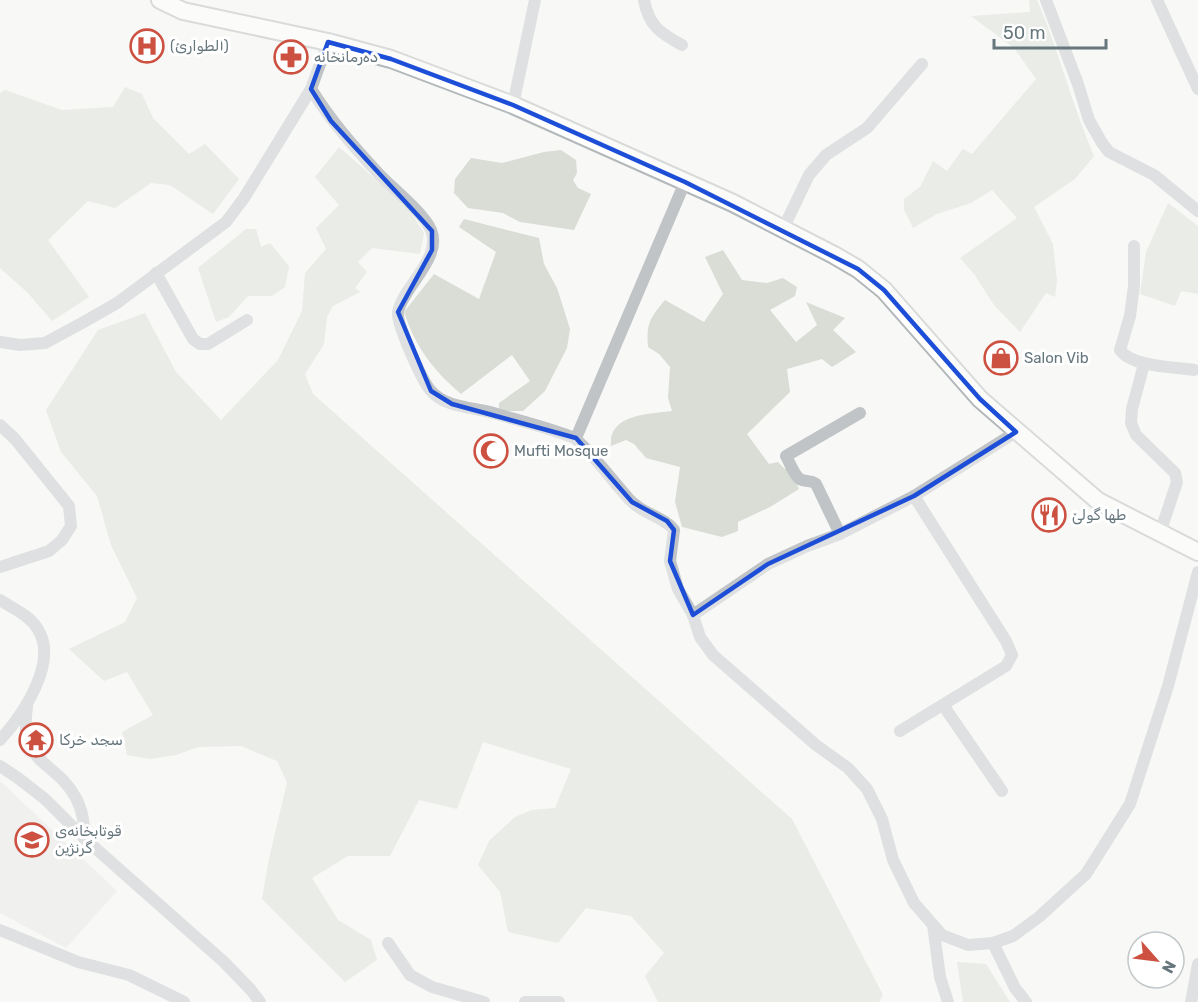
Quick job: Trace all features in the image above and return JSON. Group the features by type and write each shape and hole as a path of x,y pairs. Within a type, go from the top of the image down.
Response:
{"street":[{"path":"160,0 183,11 328,42 392,60 513,105 733,203 834,255 858,269 884,290 980,399 1098,501 1198,552"},
{"path":"513,105 535,0"},
{"path":"644,0 651,22 660,32 682,45"},
{"path":"1046,0 1089,120 1102,143 1109,152 1154,175 1198,211"},
{"path":"1157,0 1198,89"},
{"path":"0,342 20,345 45,342 82,324 117,303 226,222 244,198 311,89 328,42"},
{"path":"783,229 809,175 826,155 867,128 922,64"},
{"path":"311,89 331,121 379,174 413,207 432,231 432,250 398,312 399,322 411,351 431,391 452,404 489,412 576,438 632,502 649,515 668,521 674,530 670,561 678,589 693,615 700,637 713,655 816,745 848,768 867,789 882,819 893,860 914,903 942,935 968,945 993,943 1013,936 1039,917 1086,874 1130,804 1168,686 1198,572"},
{"path":"576,438 685,182"},
{"path":"1134,246 1134,286 1130,316 1120,350 1124,355 1144,364 1194,370"},
{"path":"156,273 193,339 200,344 208,344 247,320"},
{"path":"1144,364 1132,409 1131,423 1136,435 1175,473 1177,482 1160,533"},
{"path":"840,534 816,484 799,479 786,456 860,413"},
{"path":"0,425 15,439 69,506 71,526 62,540 49,551 0,567"},
{"path":"693,615 768,564 840,534 914,496 1016,432"},
{"path":"900,730 1006,666 1012,654 914,496"},
{"path":"0,600 32,621 39,630 44,648 42,666 35,689 23,712 0,740"},
{"path":"28,703 26,718 28,744 34,754 75,795 83,815 85,839"},
{"path":"943,705 1002,791"},
{"path":"0,766 45,799 85,839 224,962 260,1002"},
{"path":"933,925 940,977 948,1002"},
{"path":"0,930 78,962 129,975 184,1002"},
{"path":"388,943 410,975 432,987 484,1002"},
{"path":"993,943 1016,988 1026,1002"},
{"path":"1191,1002 1198,964"},
{"path":"525,1002 559,1002"}],"highlighted area":[{"path":"328,42 391,59 513,105 685,182 858,269 884,290 980,399 1016,432 914,496 768,564 693,615 670,561 674,530 667,521 632,502 576,438 452,404 431,391 398,312 432,250 432,231 331,121 311,89"}],"shaded area":[{"path":"1029,0 1037,0 1094,156 1075,179 1034,207 1053,244 1057,281 1055,297 1046,293 1020,332 994,305 974,274 960,258 1017,218 992,190 971,203 937,214 913,228 904,210 904,199 920,187 933,161 947,171 963,149 972,154 1036,79 1014,48 971,16 1030,12"},
{"path":"125,87 142,94 153,118 189,154 205,144 239,179 213,214 170,185 151,183 115,208 88,201 48,240 89,297 52,321 28,293 0,268 0,93 5,90 62,110 113,107"},
{"path":"339,147 408,208 424,233 420,254 372,248 358,262 367,272 355,288 360,292 333,306 327,317 324,344 305,374 313,394 792,819 883,995 879,1002 658,1002 645,976 664,953 631,916 586,908 558,943 508,932 500,892 478,865 489,841 515,817 532,810 555,808 571,769 483,742 457,809 419,800 390,856 348,856 312,878 338,920 371,940 377,960 345,982 262,899 287,782 277,761 241,746 198,747 176,755 150,759 127,755 122,732 153,715 127,672 104,681 69,649 125,622 137,598 111,545 97,496 61,452 46,410 98,330 145,313 176,372 221,420 278,360 302,311 305,273 326,249 316,228 339,205 315,177"},
{"path":"561,150 576,160 577,173 573,180 578,188 591,194 574,230 520,222 503,213 468,208 454,193 455,179 471,158 502,163"},
{"path":"1168,203 1198,226 1198,294 1181,291 1175,306 1140,294 1146,252"},
{"path":"464,219 539,238 544,264 557,288 570,329 567,348 545,391 523,411 499,411 499,403 530,381 512,355 461,394 426,358 404,312 434,274 479,299 496,252 459,227"},
{"path":"246,229 256,229 261,247 270,243 289,266 285,287 272,296 248,296 229,317 216,322 198,268"},
{"path":"723,250 742,280 767,283 783,278 797,287 795,296 770,310 796,342 817,325 806,302 845,318 833,330 856,352 832,367 822,359 787,369 790,392 747,434 769,464 778,462 785,469 789,468 799,489 770,507 738,522 738,531 722,537 682,527 675,502 680,467 646,458 634,444 626,440 611,446 612,435 616,427 623,422 642,415 672,411 668,398 670,367 659,354 648,347 650,321 665,300 704,322 723,294 705,257"},
{"name":"قوتابخانەی گرنژین","path":"0,781 117,891 66,948 0,913"},
{"path":"957,962 986,964 1010,1002 963,1002"}],"place":[{"name":"(الطوارئ)","path":"147,46"},
{"name":"دەرمانخانە","path":"291,57"},
{"name":"Salon Vib","path":"1001,358"},
{"name":"Mufti Mosque","path":"491,451"},
{"name":"طها گولێ","path":"1049,515"},
{"name":"سجد خركا","path":"36,740"},
{"name":"قوتابخانەی گرنژین","path":"32,840"}]}
